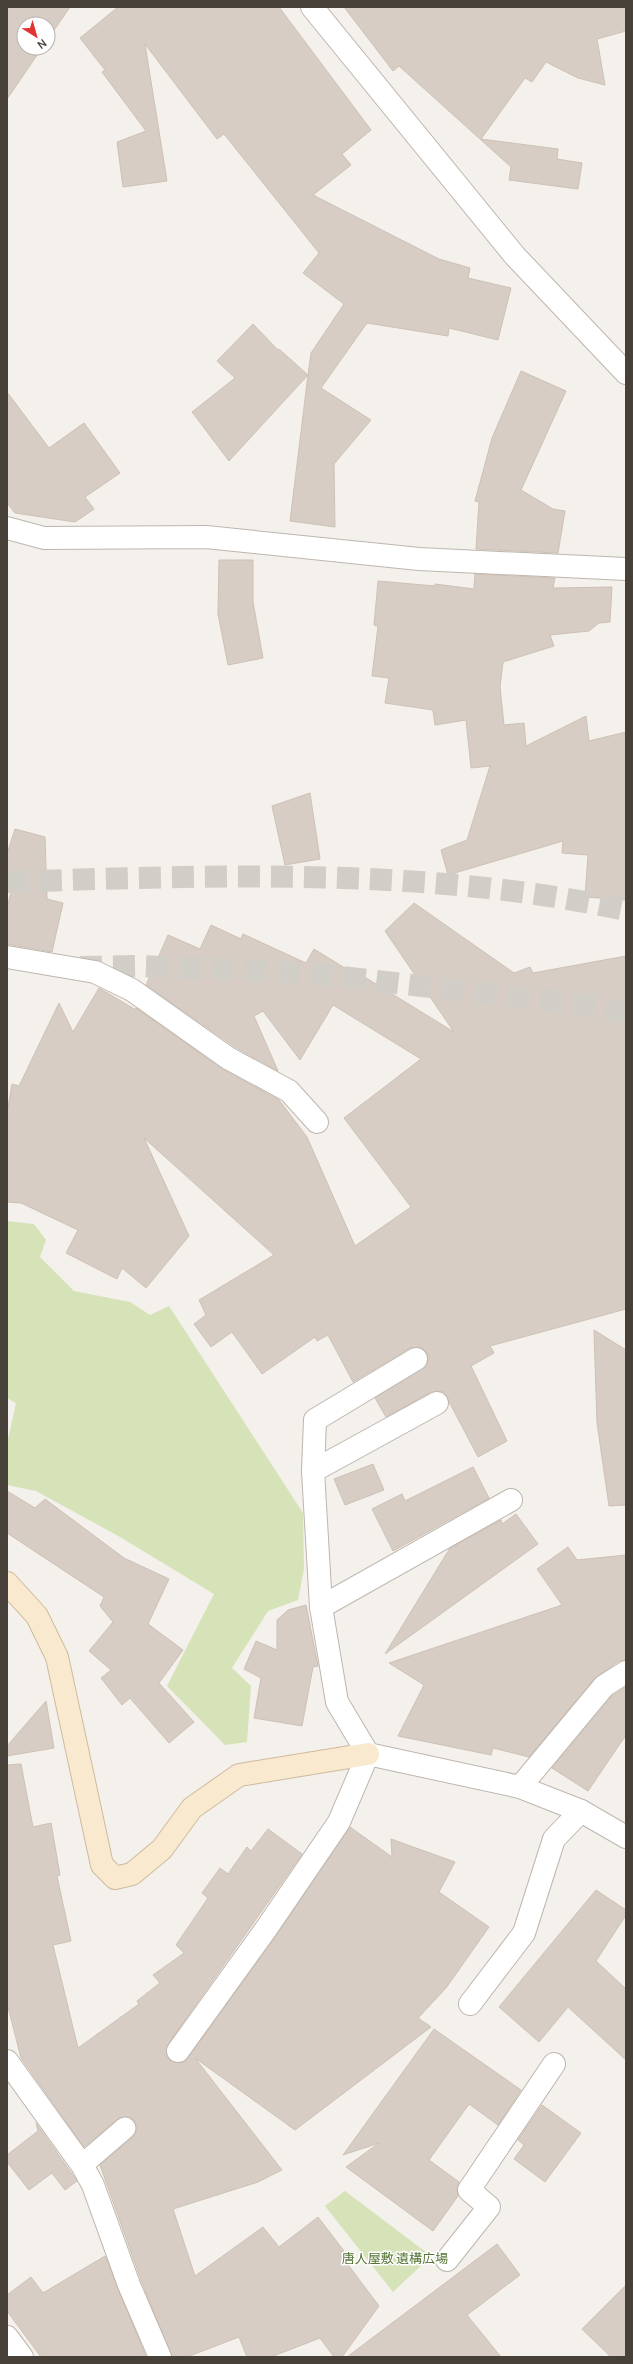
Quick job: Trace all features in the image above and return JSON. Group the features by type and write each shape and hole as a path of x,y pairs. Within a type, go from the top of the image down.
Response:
{"street":[{"path":"312,7 514,256 626,373"},
{"path":"7,528 44,538 206,537 419,559 626,568"},
{"path":"7,957 95,972 132,990 228,1058 289,1091 317,1122"},
{"path":"368,1754 337,1702 321,1607 313,1471 315,1420 416,1359"},
{"path":"313,1471 437,1403"},
{"path":"321,1607 512,1500"},
{"path":"7,1583 36,1616 57,1657 102,1865 115,1878 132,1874 162,1849 192,1808 239,1775 368,1754 520,1787 581,1811 626,1837"},
{"path":"520,1787 604,1686 626,1672"},
{"path":"178,2051 266,1929 339,1822 368,1754"},
{"path":"470,2004 524,1933 554,1839 581,1811"},
{"path":"7,2062 82,2164 93,2185 129,2285 160,2357"},
{"path":"447,2260 489,2206 469,2190 554,2064"},
{"path":"7,2337 22,2357"}],"lane":[{"path":"82,2164 125,2128"}],"green space":[{"path":"7,1221 34,1224 46,1240 40,1257 74,1291 130,1302 150,1315 169,1306 303,1513 304,1569 298,1600 268,1611 232,1668 251,1686 247,1742 225,1745 167,1686 214,1594 120,1537 36,1491 7,1485 7,1444 16,1403 7,1398"},
{"name":"唐人屋敷 遺構広場","path":"345,2191 431,2256 393,2292 325,2206"}],"building":[{"path":"7,7 70,7 56,27 56,16 16,16 16,56 37,56 7,99"},
{"path":"118,7 279,7 371,130 342,154 351,165 313,195 439,259 470,268 468,278 511,288 498,340 449,328 448,336 367,323 321,388 371,420 334,464 335,527 290,521 311,353 344,304 303,273 319,253 224,134 217,139 145,44 167,181 123,187 117,142 146,131 102,72 105,70 80,38"},
{"path":"344,7 626,7 626,31 597,39 605,85 578,78 546,62 532,82 525,78 481,139 558,149 557,159 582,163 578,189 509,180 511,167 399,66 393,71"},
{"path":"253,324 278,350 279,349 308,375 229,461 192,412 235,378 217,361"},
{"path":"521,371 566,391 521,490 553,509 565,511 558,553 476,549 479,502 475,501 492,438"},
{"path":"7,392 49,448 84,423 120,473 85,497 94,509 75,522 15,513 7,503"},
{"path":"219,560 253,560 253,602 263,658 228,665 218,614"},
{"path":"475,574 555,578 553,588 612,587 610,622 599,623 589,631 550,635 554,646 503,662 500,687 504,725 524,723 526,746 586,716 589,741 626,732 626,900 585,897 588,855 562,853 563,841 448,875 441,850 467,840 490,766 471,768 466,720 435,725 433,710 385,703 389,678 372,676 378,626 374,625 378,581 435,586 435,584 474,589"},
{"path":"310,793 320,859 285,865 272,806"},
{"path":"15,829 45,837 47,899 63,903 52,952 7,944 7,908 14,880 7,878 7,854"},
{"path":"414,903 514,973 530,967 533,973 626,956 626,1309 490,1346 494,1353 471,1366 507,1441 478,1457 444,1392 431,1392 386,1417 375,1398 427,1365 427,1353 422,1348 410,1348 353,1382 328,1335 317,1341 315,1337 262,1374 232,1332 211,1347 194,1324 206,1315 199,1300 274,1255 144,1138 189,1236 146,1288 122,1268 117,1279 66,1253 78,1230 21,1203 7,1202 7,1113 12,1084 19,1086 59,1003 73,1032 99,988 136,1010 136,1008 222,1069 279,1100 307,1137 355,1246 411,1207 344,1118 421,1059 333,1005 300,1060 263,1011 254,1016 278,1071 235,1047 146,985 168,935 200,949 211,925 241,939 243,934 306,963 314,949 361,978 363,976 454,1032 385,931"},
{"path":"594,1330 626,1350 626,1505 609,1506 597,1423"},
{"path":"373,1464 384,1490 345,1505 334,1479"},
{"path":"473,1467 489,1498 393,1551 372,1509 402,1494 405,1501"},
{"path":"7,1491 35,1508 45,1499 124,1558 169,1579 148,1624 183,1650 159,1683 194,1722 169,1743 130,1698 122,1705 101,1678 111,1670 89,1651 113,1622 100,1606 104,1597 7,1533"},
{"path":"516,1514 538,1544 385,1654 450,1548 501,1520 502,1524"},
{"path":"568,1547 577,1560 626,1555 626,1660 619,1661 595,1678 529,1757 493,1748 491,1755 398,1736 424,1685 389,1663 562,1605 537,1569"},
{"path":"306,1605 318,1666 313,1667 302,1726 254,1718 261,1678 244,1669 256,1641 277,1650 277,1620 288,1610"},
{"path":"626,1687 626,1735 588,1791 552,1768 612,1696"},
{"path":"46,1701 54,1748 7,1756 7,1746"},
{"path":"21,1764 33,1827 51,1823 60,1875 57,1876 71,1941 53,1945 78,2048 139,2004 137,2001 160,1983 153,1975 184,1953 176,1945 208,1898 202,1893 220,1868 228,1874 247,1847 251,1851 268,1829 302,1854 168,2044 166,2056 171,2061 183,2063 188,2058 276,1936 350,1827 392,1857 391,1839 455,1862 439,1892 489,1927 446,1988 418,2018 431,2027 295,2130 195,2058 282,2170 258,2182 173,2209 195,2276 263,2227 279,2247 318,2217 344,2251 340,2254 379,2306 342,2357 334,2357 320,2338 271,2357 247,2357 239,2337 187,2357 172,2357 141,2280 100,2165 133,2137 136,2132 134,2120 129,2117 118,2119 84,2147 21,2058 7,2003 7,1765"},
{"path":"596,1890 626,1910 626,1915 596,1961 626,1989 626,2060 568,2007 539,2042 499,2007"},
{"path":"434,2029 521,2090 498,2125 469,2104 429,2160 459,2182 457,2189 458,2196 433,2231 346,2167 379,2143 343,2155"},
{"path":"542,2105 581,2133 545,2182 514,2159 524,2145 518,2140"},
{"path":"36,2123 77,2181 65,2190 52,2173 29,2190 7,2162 7,2155 38,2131"},
{"path":"497,2244 520,2275 467,2315 501,2357 347,2357"},
{"path":"105,2256 146,2357 41,2357 7,2311 7,2295 31,2277 43,2293"},
{"path":"626,2285 626,2357 611,2357 582,2329"}],"tunnel":[{"path":"7,882 240,876 395,880 473,886 550,896 626,910"},
{"path":"80,967 139,966 308,973 587,1005 626,1013"}]}
